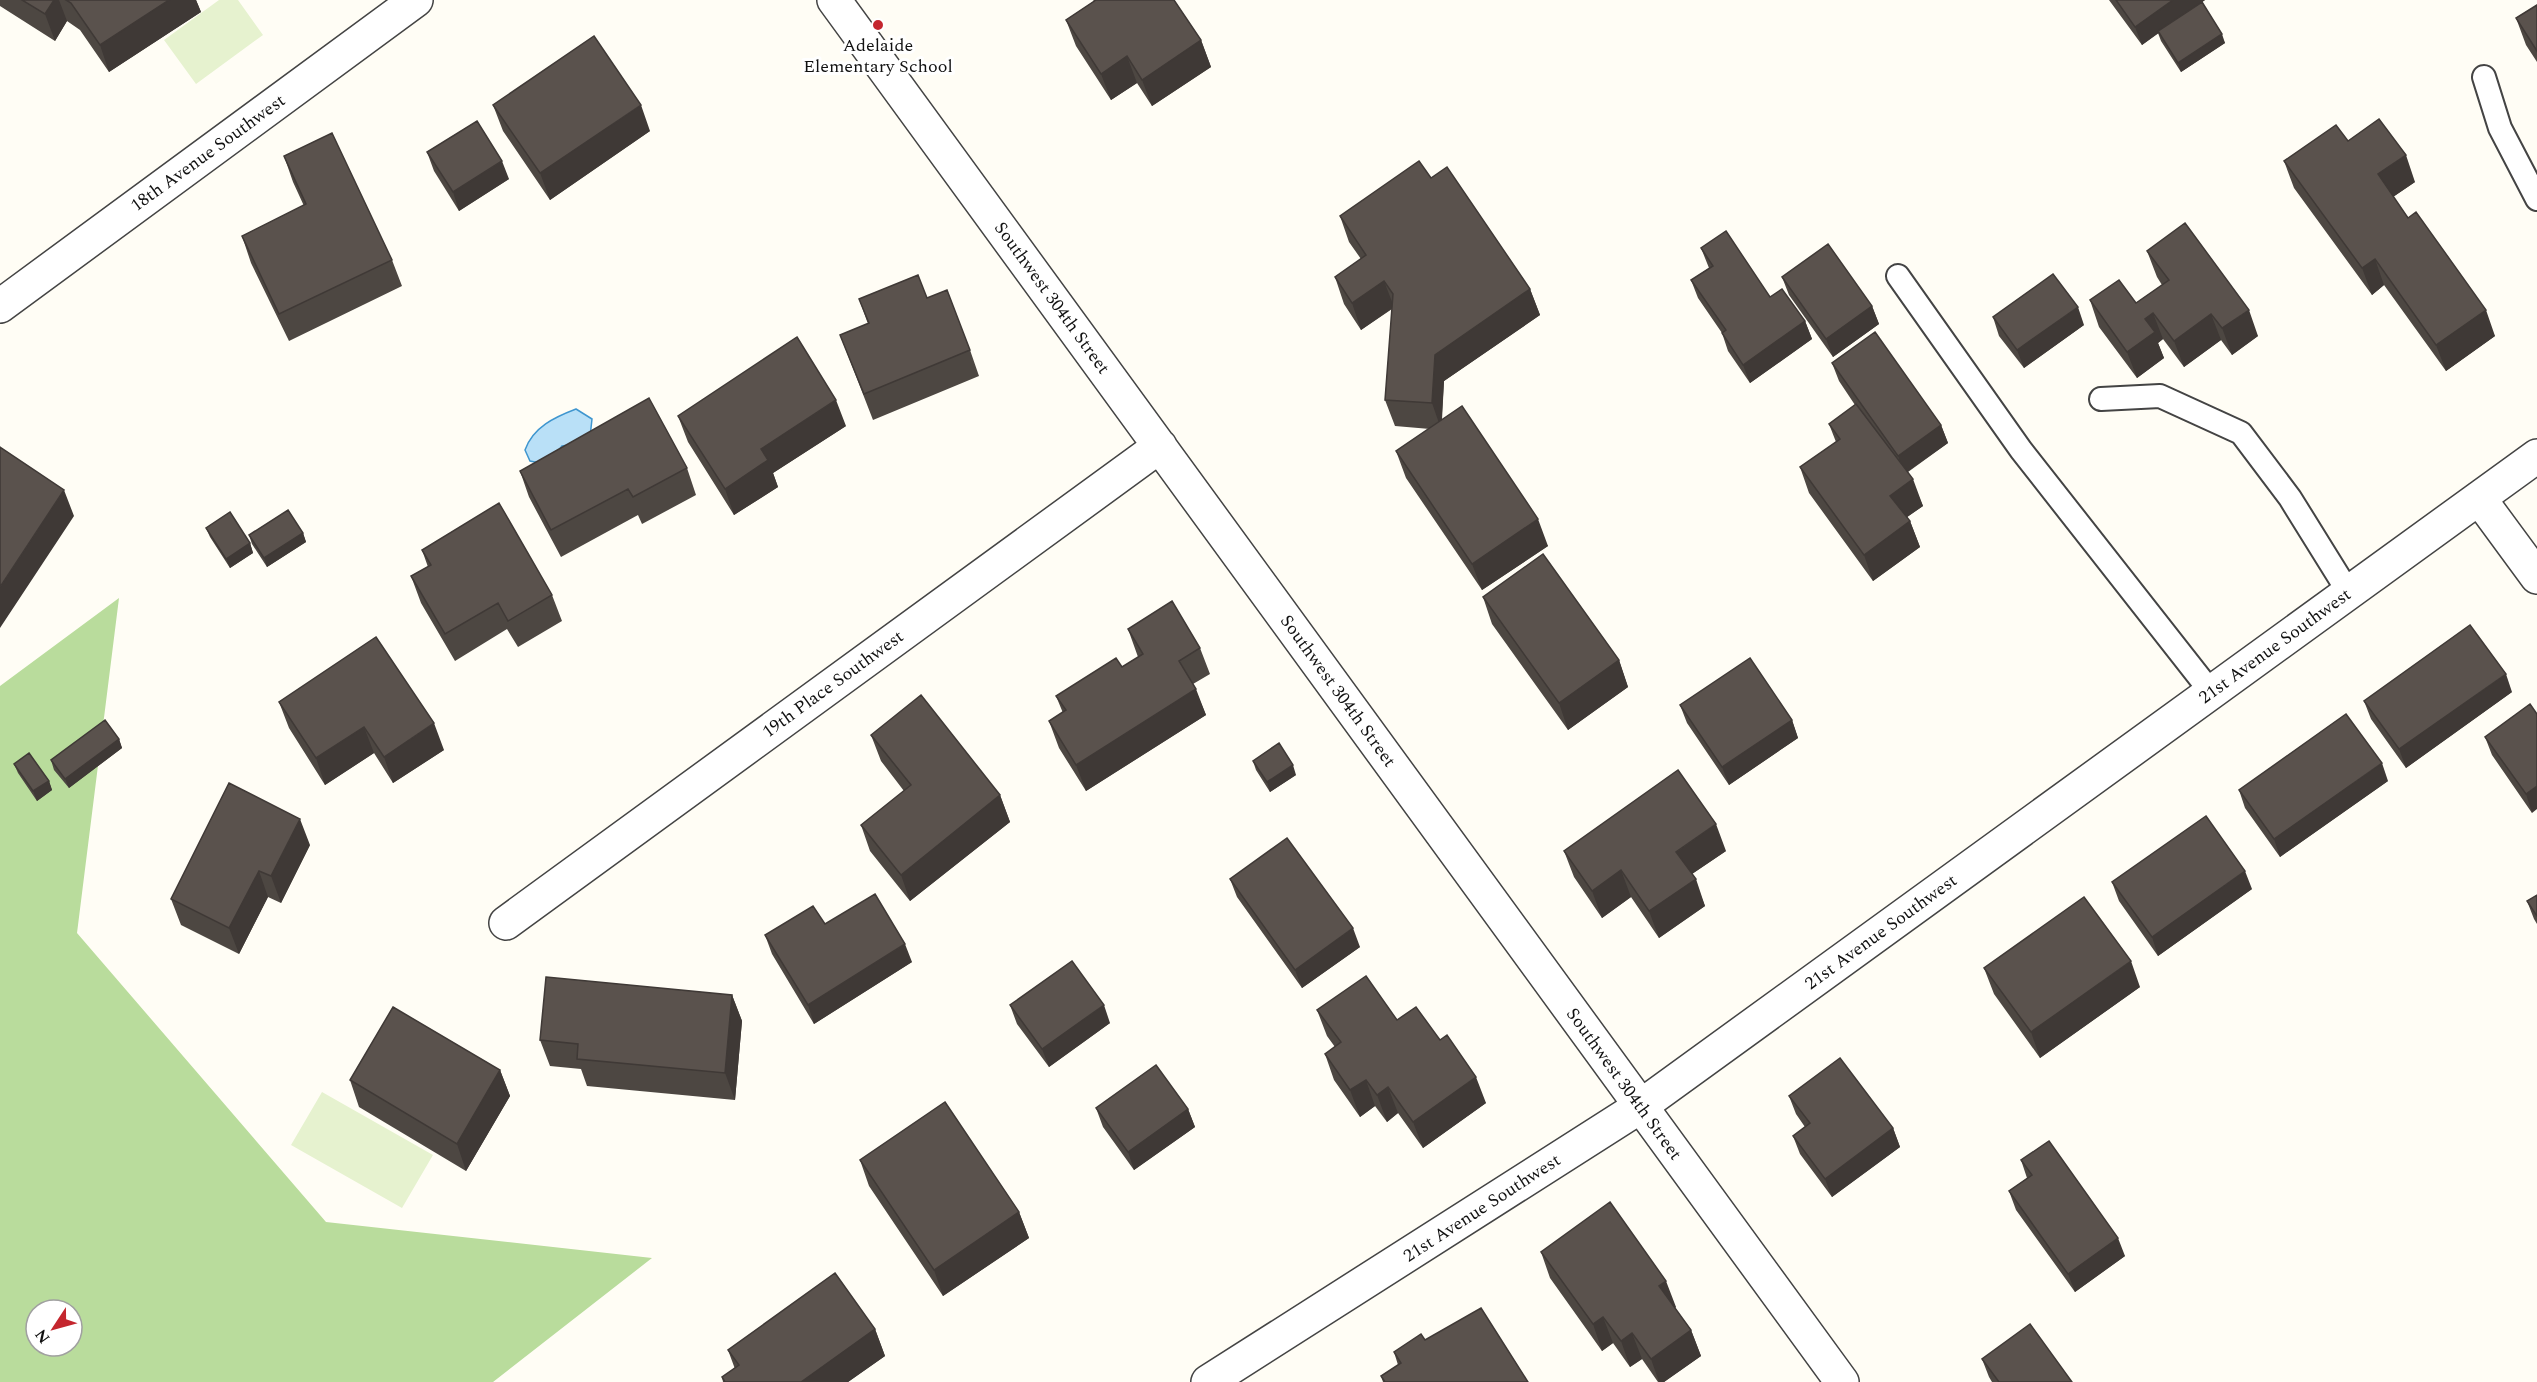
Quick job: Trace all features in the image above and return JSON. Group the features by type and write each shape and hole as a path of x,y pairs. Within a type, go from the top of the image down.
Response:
{"street":[{"name":"18th Avenue Southwest","path":"0,306 416,0"},
{"name":"Southwest 304th Street","path":"834,0 1842,1382"},
{"name":"19th Place Southwest","path":"506,923 1160,446"},
{"name":"21st Avenue Southwest","path":"1208,1382 1641,1106 2537,456"},
{"path":"2479,498 2537,577"}],"lane":[{"path":"2484,77 2500,128 2537,199"},
{"path":"1898,276 2021,450 2211,692"},
{"path":"2101,399 2160,396 2241,433 2290,498 2349,593"}],"green space":[{"path":"219,0 238,0 263,35 196,84 164,40"},
{"path":"119,598 77,933 326,1222 652,1258 493,1382 0,1382 0,686"},
{"path":"322,1092 433,1155 402,1208 291,1145"}],"water":[{"path":"576,409 592,419 590,437 576,444 562,446 554,456 540,463 530,461 525,450 533,435 553,419"}],"building":[{"path":"22,0 54,0 45,14"},
{"path":"66,0 169,0 100,45 71,3"},
{"path":"1096,0 1174,0 1201,40 1142,80 1127,56 1101,74 1066,20"},
{"path":"2116,0 2173,0 2135,27"},
{"path":"2202,2 2222,34 2178,63 2158,31"},
{"path":"2537,5 2537,51 2516,18"},
{"path":"594,36 641,105 540,173 493,105"},
{"path":"2379,119 2406,155 2378,174 2408,218 2416,212 2486,310 2436,345 2375,259 2362,268 2284,161 2336,125 2348,141"},
{"path":"477,121 502,161 453,192 427,152"},
{"path":"332,133 392,260 279,314 242,236 306,204 284,156"},
{"path":"1419,161 1431,178 1447,167 1530,289 1435,355 1432,403 1385,400 1393,294 1384,281 1352,303 1335,277 1366,255 1340,216"},
{"path":"2185,223 2249,310 2222,328 2211,314 2174,341 2153,313 2145,319 2155,332 2127,352 2090,300 2119,280 2136,303 2169,280 2147,251"},
{"path":"1726,231 1770,297 1782,289 1805,321 1743,365 1722,333 1726,330 1691,280 1713,266 1701,248"},
{"path":"1828,244 1872,306 1826,339 1782,277"},
{"path":"2053,274 2078,307 2017,350 1993,317"},
{"path":"918,275 927,298 947,290 970,350 864,394 840,335 869,323 859,299"},
{"path":"1875,332 1941,425 1898,456 1832,363"},
{"path":"797,337 836,400 761,449 768,460 725,489 678,416"},
{"path":"649,398 687,468 633,497 628,489 551,530 520,471"},
{"path":"1856,404 1913,479 1890,496 1910,521 1864,555 1800,467 1840,439 1829,424"},
{"path":"1462,406 1538,519 1472,564 1396,451"},
{"path":"0,447 64,490 0,587"},
{"path":"499,503 552,595 508,621 498,603 445,634 411,576 431,565 422,550"},
{"path":"288,510 303,533 264,558 249,535"},
{"path":"230,512 250,543 226,559 206,528"},
{"path":"1543,554 1619,660 1559,703 1483,597"},
{"path":"1172,601 1200,648 1179,661 1196,689 1076,765 1049,721 1066,710 1056,696 1116,658 1122,667 1143,654 1128,629"},
{"path":"2470,625 2506,674 2399,749 2364,701"},
{"path":"376,637 434,723 384,757 364,727 316,758 279,702"},
{"path":"1750,658 1792,720 1722,767 1680,705"},
{"path":"921,695 1000,795 901,875 861,825 911,785 871,735"},
{"path":"2530,704 2537,714 2537,786 2526,794 2485,737"},
{"path":"2346,714 2382,763 2274,839 2239,790"},
{"path":"105,720 119,739 65,779 51,760"},
{"path":"1279,743 1293,765 1267,782 1253,761"},
{"path":"29,753 49,781 33,791 14,764"},
{"path":"1678,770 1716,824 1676,852 1696,879 1649,911 1621,870 1592,891 1564,851"},
{"path":"229,783 300,819 271,876 259,871 229,928 171,899"},
{"path":"2206,816 2245,871 2152,937 2112,882"},
{"path":"1287,838 1353,928 1295,970 1230,879"},
{"path":"875,894 905,944 808,1005 765,935 813,906 825,924"},
{"path":"2537,895 2537,916 2527,901"},
{"path":"2084,897 2131,961 2031,1032 1984,968"},
{"path":"1072,961 1104,1005 1042,1049 1010,1005"},
{"path":"1366,976 1397,1020 1416,1007 1440,1040 1447,1035 1476,1077 1413,1122 1388,1087 1377,1095 1366,1080 1350,1090 1325,1054 1341,1042 1317,1010"},
{"path":"546,977 732,995 725,1073 577,1059 578,1044 540,1040"},
{"path":"393,1007 500,1070 457,1144 350,1080"},
{"path":"1840,1058 1893,1128 1825,1179 1793,1136 1810,1123 1789,1096"},
{"path":"1156,1065 1188,1109 1128,1152 1096,1108"},
{"path":"945,1102 1019,1212 934,1270 860,1160"},
{"path":"2049,1141 2118,1238 2068,1274 2009,1191 2032,1175 2021,1160"},
{"path":"1610,1202 1666,1281 1659,1286 1691,1330 1651,1359 1632,1333 1621,1341 1603,1317 1593,1324 1541,1252"},
{"path":"835,1273 875,1329 801,1382 725,1382 722,1377 739,1365 728,1350"},
{"path":"1481,1308 1528,1382 1385,1382 1381,1376 1401,1363 1394,1352 1421,1334 1425,1340"},
{"path":"2030,1324 2072,1382 1999,1382 1982,1359"}],"place":[{"name":"Adelaide Elementary School","path":"878,25"}]}
